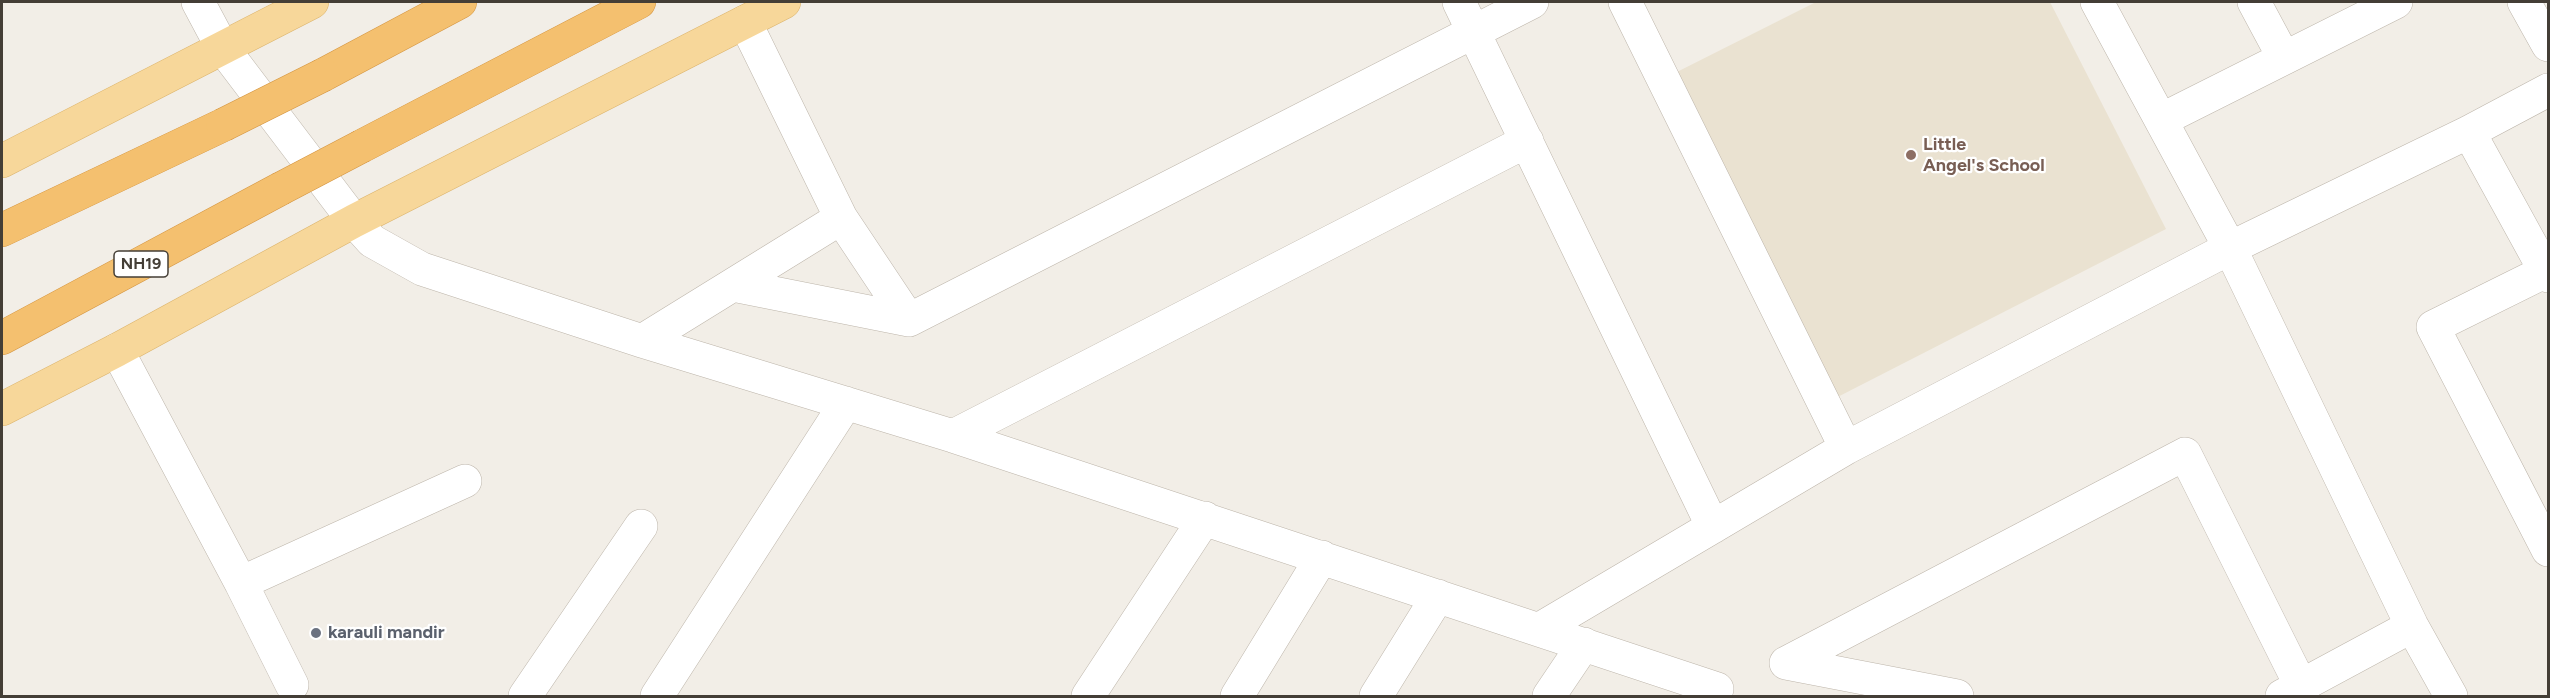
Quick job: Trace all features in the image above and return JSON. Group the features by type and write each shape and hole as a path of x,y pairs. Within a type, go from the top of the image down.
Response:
{"highway":[{"path":"2,230 313,80 460,2"},
{"name":"NH19","path":"2,338 372,140 639,2"}],"main road":[{"path":"2,161 312,2"},
{"path":"2,409 117,350 354,221 784,2"}],"street":[{"path":"198,2 222,47 354,221 372,241 422,269 642,341 954,436 1717,689"},
{"path":"1459,2 1713,527"},
{"path":"733,285 909,320 1473,30 1532,2"},
{"path":"1625,2 1846,448"},
{"path":"2097,2 2230,248 2412,626 2451,696"},
{"path":"2254,2 2284,58"},
{"path":"2161,120 2396,2"},
{"path":"2524,2 2548,45"},
{"path":"745,22 841,219 909,320"},
{"path":"1540,629 1846,448 2230,248 2469,132 2548,90"},
{"path":"2469,132 2548,272 2433,327 2548,550"},
{"path":"954,436 1527,141"},
{"path":"642,341 841,219"},
{"path":"117,350 292,685"},
{"path":"657,696 846,403"},
{"path":"1957,696 1786,663 2185,454 2291,691 2412,626"},
{"path":"241,584 465,481"},
{"path":"1088,696 1204,518"},
{"path":"525,696 641,526"},
{"path":"1237,696 1322,557"},
{"path":"1376,696 1438,596"},
{"path":"1549,696 1584,644"}],"shaded area":[{"name":"Little Angel's School","path":"1816,2 2050,2 2166,229 1820,406 1657,82"}],"place":[{"name":"Little Angel's School","path":"1911,155"},
{"name":"karauli mandir","path":"316,633"}]}
